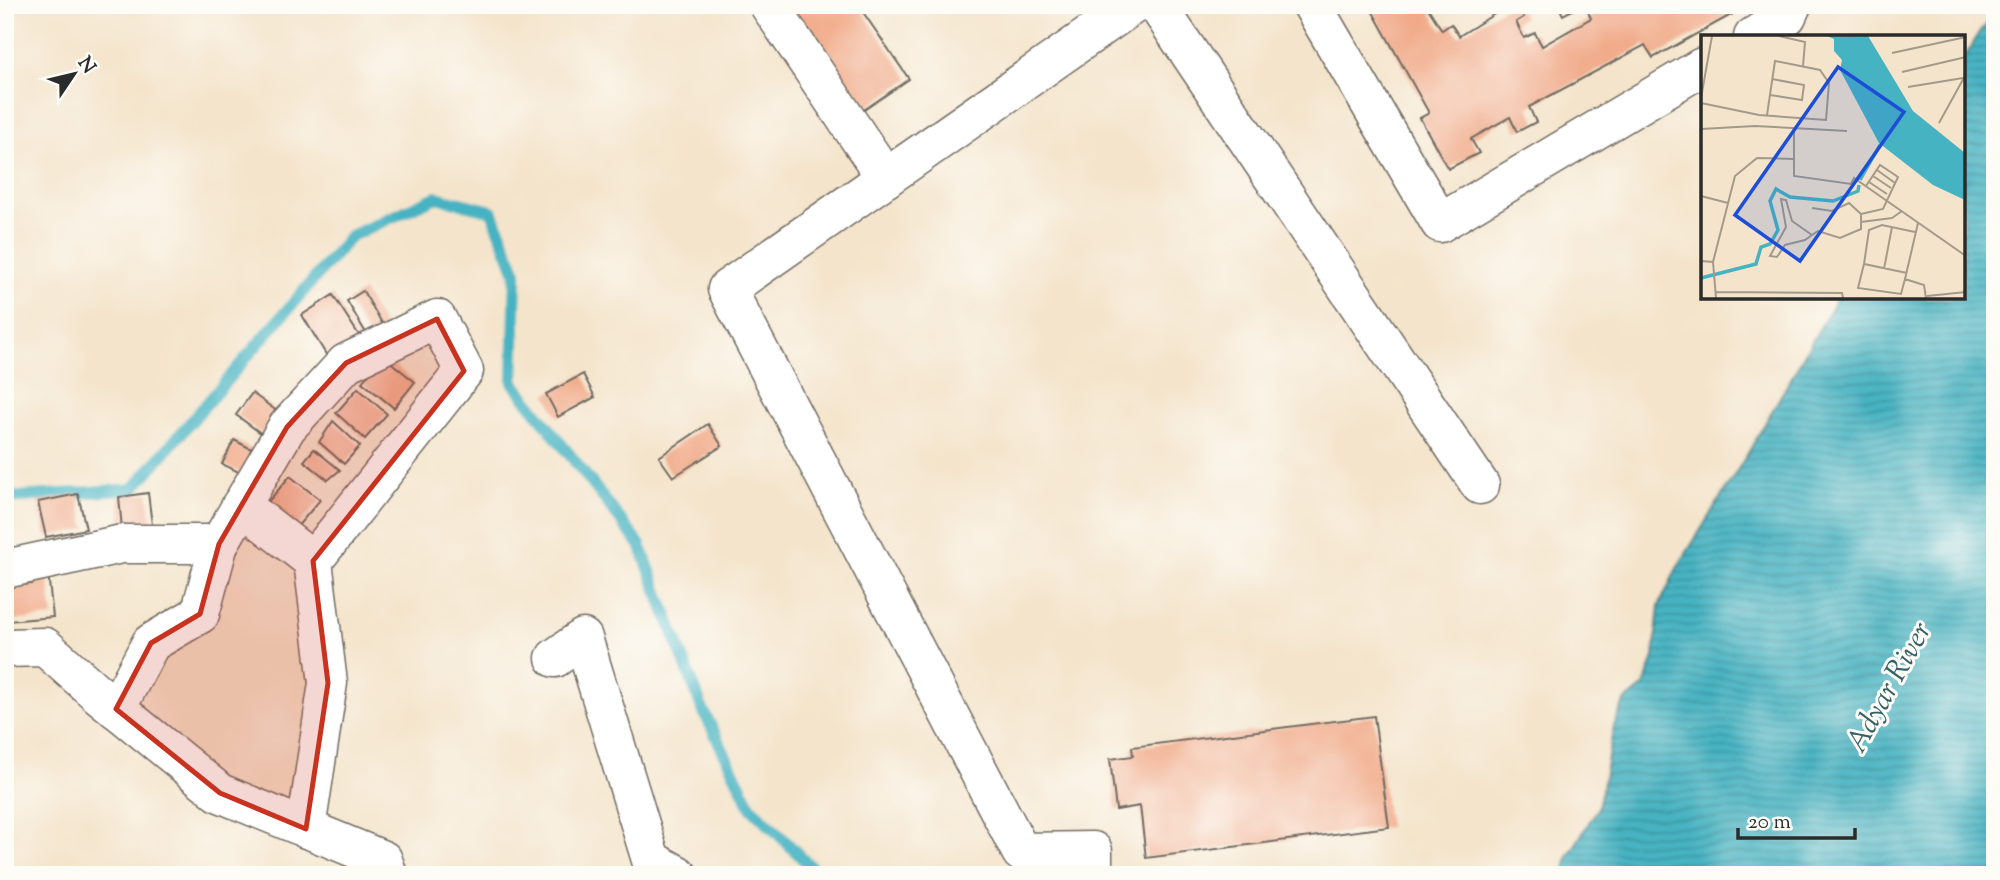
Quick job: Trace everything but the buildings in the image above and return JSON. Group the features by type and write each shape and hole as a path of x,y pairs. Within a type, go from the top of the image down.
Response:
{"street":[{"path":"769,5 886,178"},
{"path":"1093,863 1021,852 727,289 1133,5"},
{"path":"1157,5 1480,485"},
{"path":"1312,5 1440,223 1701,67"},
{"path":"1756,35 1787,16 1792,5"},
{"path":"116,709 151,643 200,614 219,544 287,427 346,363 437,319 464,371 313,561"},
{"path":"242,505 313,561 328,683 306,829"},
{"path":"5,569 122,544 219,544"},
{"path":"555,657 583,638 651,860 678,875"},
{"path":"5,648 45,647 116,709 220,793 383,860 388,875"}],"highlighted area":[{"path":"437,319 464,371 313,561 328,683 306,829 220,793 116,709 151,643 200,614 219,544 287,427 346,363"}],"water":[{"name":"Adyar River","path":"1995,16 1995,875 1564,875 1568,857 1598,808 1614,726 1624,702 1644,686 1654,657 1659,606 1676,570 1748,453 1836,299 1965,299 1965,57 1982,29"}],"waterway":[{"path":"5,498 133,489 351,236 436,197 492,211 516,273 513,382 640,545 702,708 751,807 819,875"}]}
